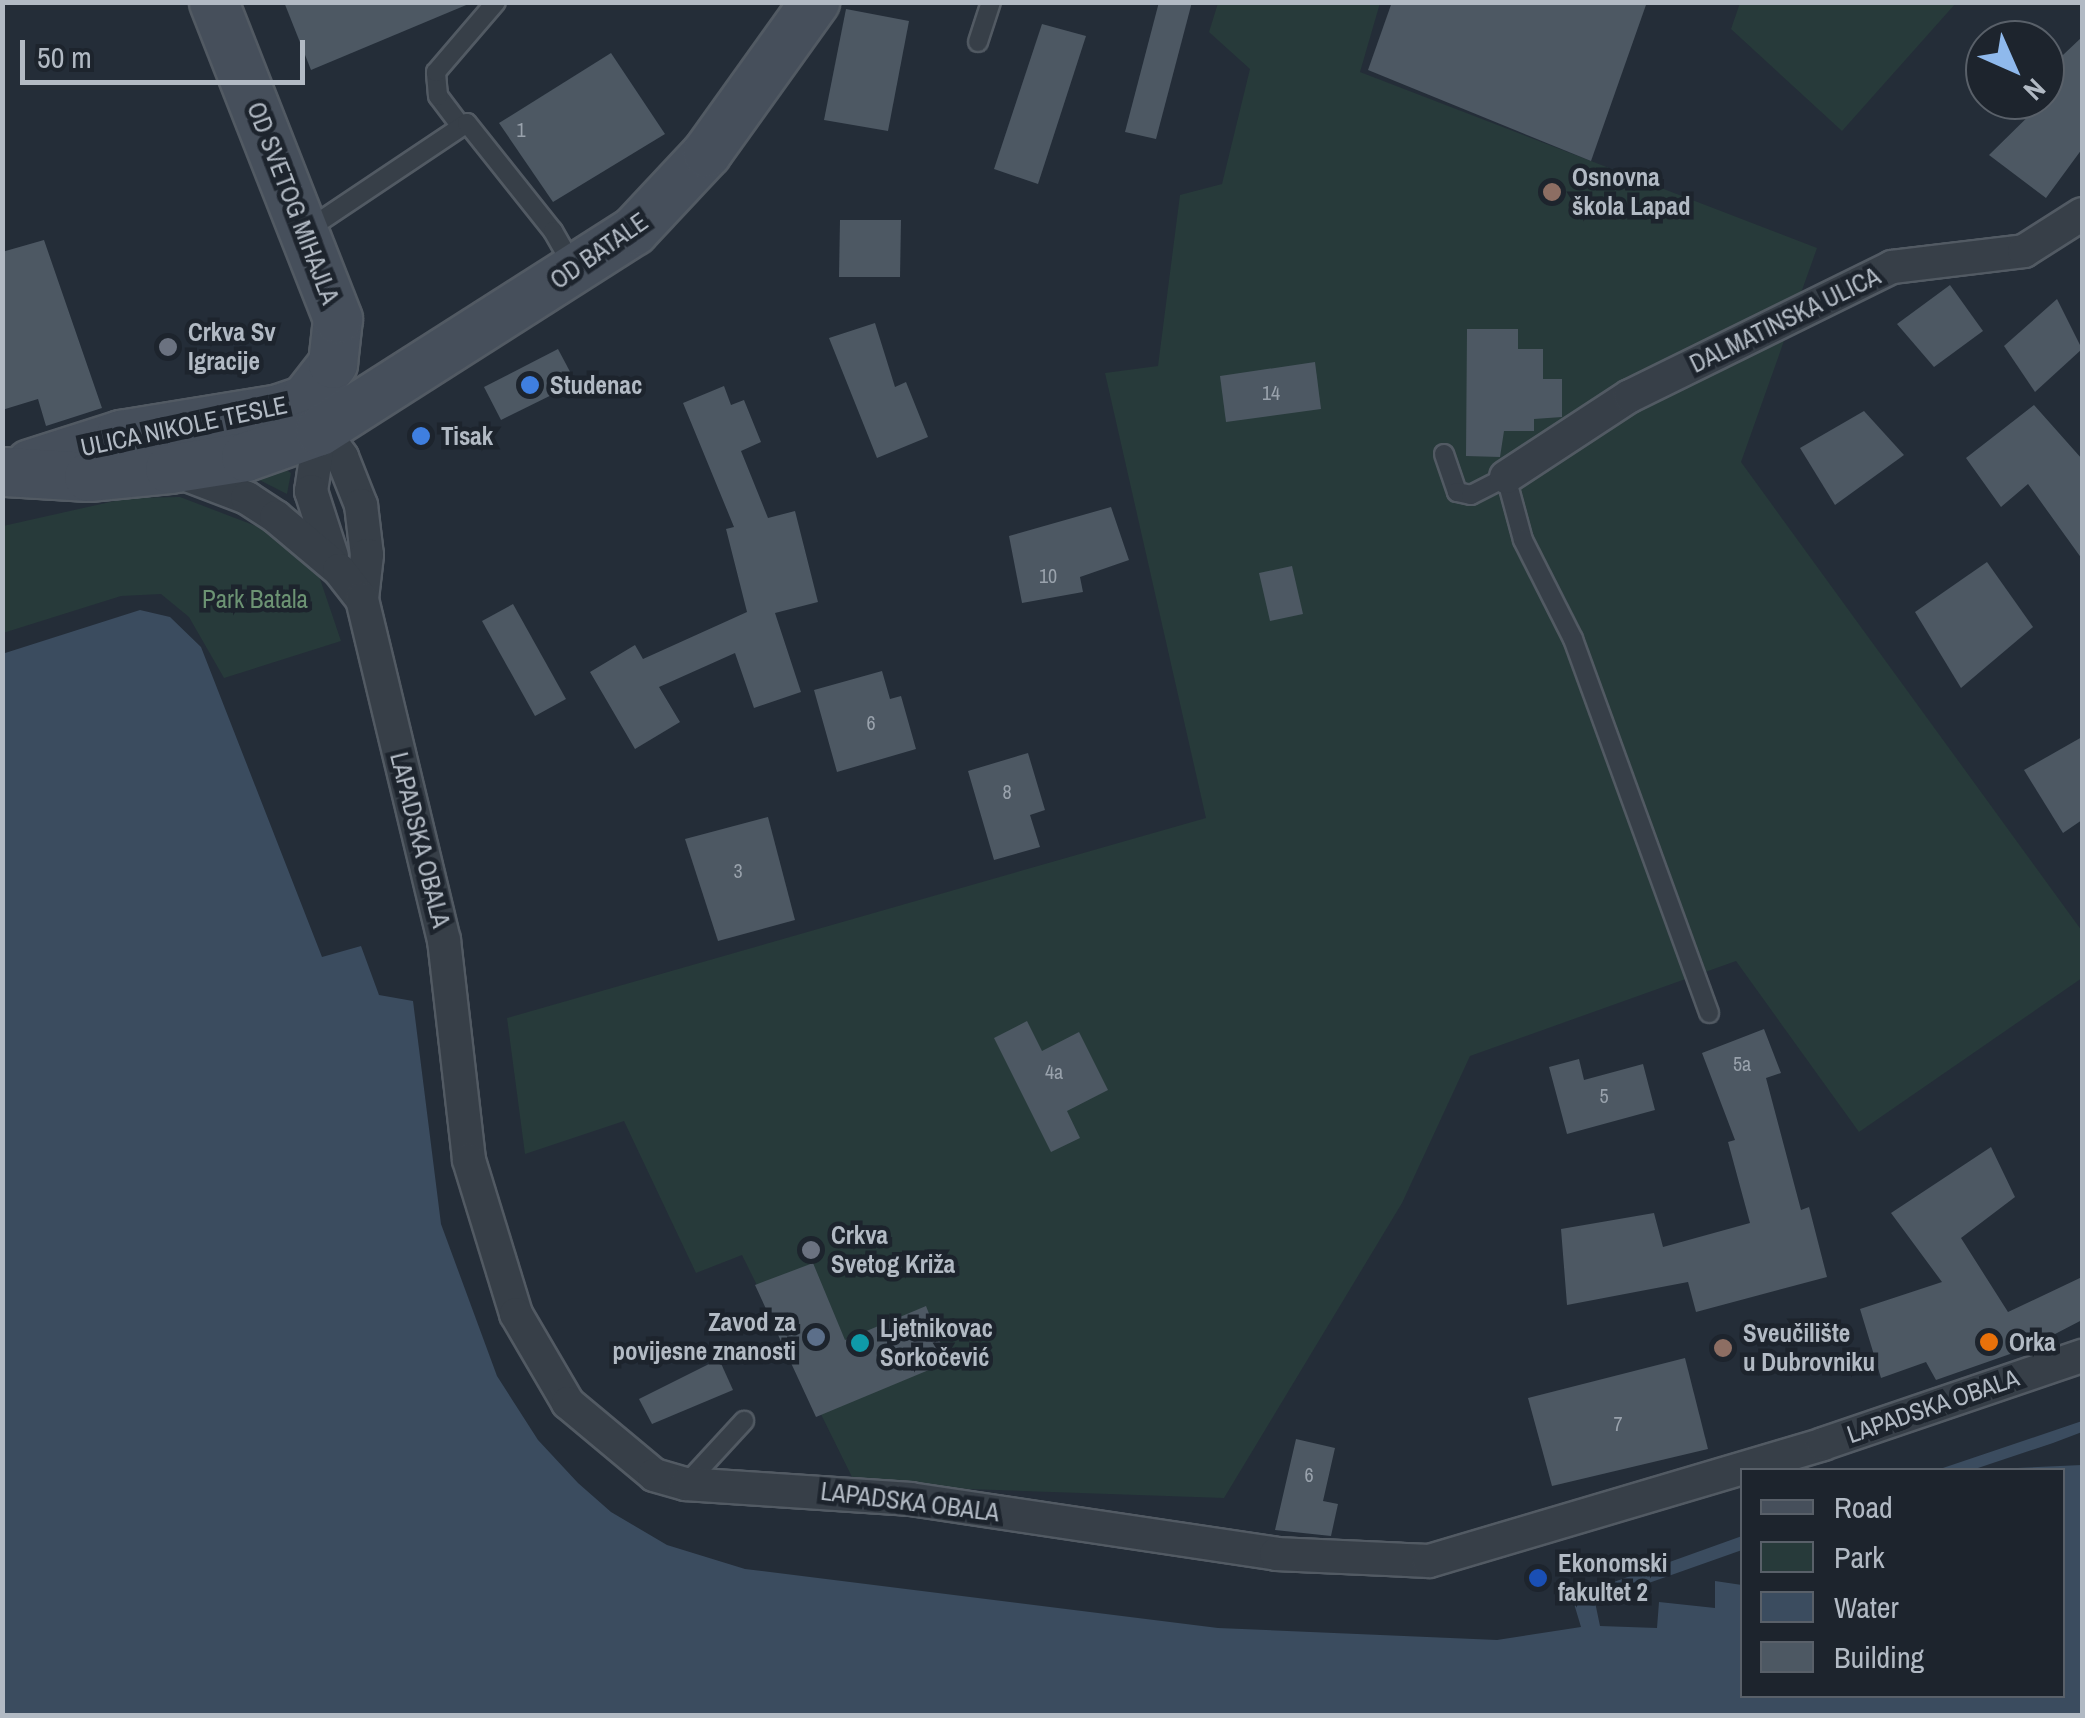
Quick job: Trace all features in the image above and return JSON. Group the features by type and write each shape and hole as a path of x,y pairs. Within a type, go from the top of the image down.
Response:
{"main road":[{"name":"OD SVETOG MIHAJLA","path":"214,2 338,319 333,364 312,416"},
{"name":"OD BATALE","path":"312,416 441,351 576,271 664,204 749,99 815,2"},
{"path":"338,319 383,350 441,351"},
{"name":"ULICA NIKOLE TESLE","path":"4,473 90,477 170,470 246,456 312,416"},
{"name":"ULICA NIKOLE TESLE","path":"4,473 121,435 312,416"}],"street":[{"name":"DALMATINSKA ULICA","path":"1506,477 1630,396 1892,267 2024,251 2082,214"},
{"name":"LAPADSKA OBALA","path":"312,416 310,491 339,570"},
{"name":"LAPADSKA OBALA","path":"312,416 342,457 361,505 368,555 362,598 444,940 469,1160 516,1314 544,1372 568,1402 654,1475 686,1484 910,1499 1276,1554 1428,1561 1740,1469"},
{"name":"LAPADSKA OBALA","path":"170,470 247,498 339,570 362,598"},
{"name":"LAPADSKA OBALA","path":"1742,1468 2082,1356"}],"lane":[{"path":"460,125 438,96 436,72 496,2"},
{"path":"978,42 992,2"},
{"path":"306,230 460,125 474,124 576,271"},
{"path":"1444,454 1457,492 1472,494 1506,477 1523,540 1573,640 1709,1013"},
{"path":"686,1484 744,1420"}],"green space":[{"path":"1740,2 1956,3 1842,131 1731,29"},
{"path":"1218,3 1380,3 1360,72 1817,248 1741,462 2082,931 2082,978 1859,1132 1736,961 1470,1056 1402,1203 1224,1498 856,1485 742,1255 696,1273 624,1121 525,1154 507,1018 1206,818 1105,373 1158,366 1180,195 1222,184 1250,69 1209,32"},
{"path":"280,466 291,473 287,494 240,470"},
{"name":"Park Batala","path":"180,497 277,534 301,552 319,576 341,641 224,678 189,617 161,594 121,596 3,633 3,526 128,498"}],"water":[{"path":"140,610 170,617 201,647 322,957 361,946 379,995 413,1001 441,1224 497,1376 538,1440 578,1483 611,1512 667,1545 745,1569 1218,1628 1497,1640 1581,1627 1572,1597 1740,1537 1740,1698 2065,1698 2065,1468 1943,1468 2082,1421 2082,1715 3,1715 2,654"}],"pier":[{"path":"2082,1432 2082,1465 1978,1468"},
{"path":"1740,1551 1740,1585 1715,1581 1715,1608 1659,1602 1657,1628 1600,1626 1595,1602"}],"building":[{"path":"284,2 471,2 471,3 311,70"},
{"path":"1159,2 1192,2 1156,139 1125,132"},
{"path":"1392,2 1647,2 1591,161 1368,70"},
{"path":"846,9 909,21 888,131 824,120"},
{"path":"1042,24 1086,36 1038,184 994,169"},
{"path":"2082,37 2082,149 2046,198 1989,155 2025,120 2065,120 2065,53"},
{"path":"611,53 665,134 553,202 499,123"},
{"path":"840,220 901,220 900,277 839,277"},
{"path":"44,240 102,408 46,426 38,399 2,410 2,252"},
{"path":"1950,285 1983,331 1934,367 1897,324"},
{"path":"2057,299 2082,349 2035,392 2004,346"},
{"path":"875,323 895,387 906,382 928,437 877,458 829,338"},
{"path":"1467,329 1518,329 1518,349 1543,349 1543,379 1562,379 1562,417 1534,419 1534,431 1504,431 1500,457 1466,456"},
{"name":"Studenac","path":"558,349 576,383 501,420 484,387"},
{"path":"1315,362 1321,409 1226,422 1220,376"},
{"path":"724,386 731,405 744,400 761,442 741,451 768,518 795,511 818,602 775,613 801,692 754,708 735,653 659,687 680,722 635,749 590,672 635,645 643,659 747,612 726,529 734,527 683,403"},
{"path":"2034,405 2082,459 2082,559 2028,484 2001,507 1966,458"},
{"path":"1864,411 1904,455 1835,505 1800,448"},
{"path":"1111,507 1129,560 1080,577 1083,592 1022,603 1009,536"},
{"path":"1987,562 2033,627 1961,688 1915,612"},
{"path":"1292,566 1303,614 1270,621 1259,573"},
{"path":"513,604 566,699 535,716 482,621"},
{"path":"882,671 890,699 901,696 916,749 837,772 814,690"},
{"path":"2082,737 2082,820 2063,833 2024,770"},
{"path":"1028,753 1045,810 1030,815 1040,847 994,860 968,771"},
{"path":"768,817 795,920 718,941 685,839"},
{"path":"1027,1021 1042,1051 1079,1032 1108,1090 1067,1111 1080,1138 1051,1152 994,1038"},
{"path":"1764,1029 1781,1073 1766,1078 1801,1210 1809,1207 1827,1277 1696,1312 1688,1282 1567,1305 1561,1229 1654,1213 1663,1247 1750,1223 1728,1142 1735,1140 1702,1053"},
{"path":"1579,1059 1584,1080 1643,1064 1655,1110 1567,1134 1549,1067"},
{"path":"1991,1147 2015,1197 1961,1238 2008,1312 2082,1277 2082,1320 2030,1347 1936,1380 1926,1362 1881,1378 1860,1309 1942,1282 1891,1213"},
{"name":"Ljetnikovac Sorkočević","path":"813,1263 845,1340 926,1306 948,1362 816,1417 755,1285"},
{"name":"Sveučilište u Dubrovniku","path":"1685,1358 1708,1449 1552,1486 1528,1398"},
{"path":"719,1359 733,1390 652,1424 639,1399"},
{"path":"1296,1439 1335,1448 1323,1501 1338,1504 1331,1536 1275,1530"}],"place":[{"name":"Osnovna škola Lapad","path":"1552,192"},
{"name":"Crkva Sv Igracije","path":"168,347"},
{"name":"Studenac","path":"530,385"},
{"name":"Tisak","path":"421,436"},
{"name":"Crkva Svetog Križa","path":"811,1250"},
{"name":"Zavod za povijesne znanosti","path":"816,1337"},
{"name":"Orka","path":"1989,1342"},
{"name":"Ljetnikovac Sorkočević","path":"860,1343"},
{"name":"Sveučilište u Dubrovniku","path":"1723,1348"},
{"name":"Ekonomski fakultet 2","path":"1538,1578"}]}
